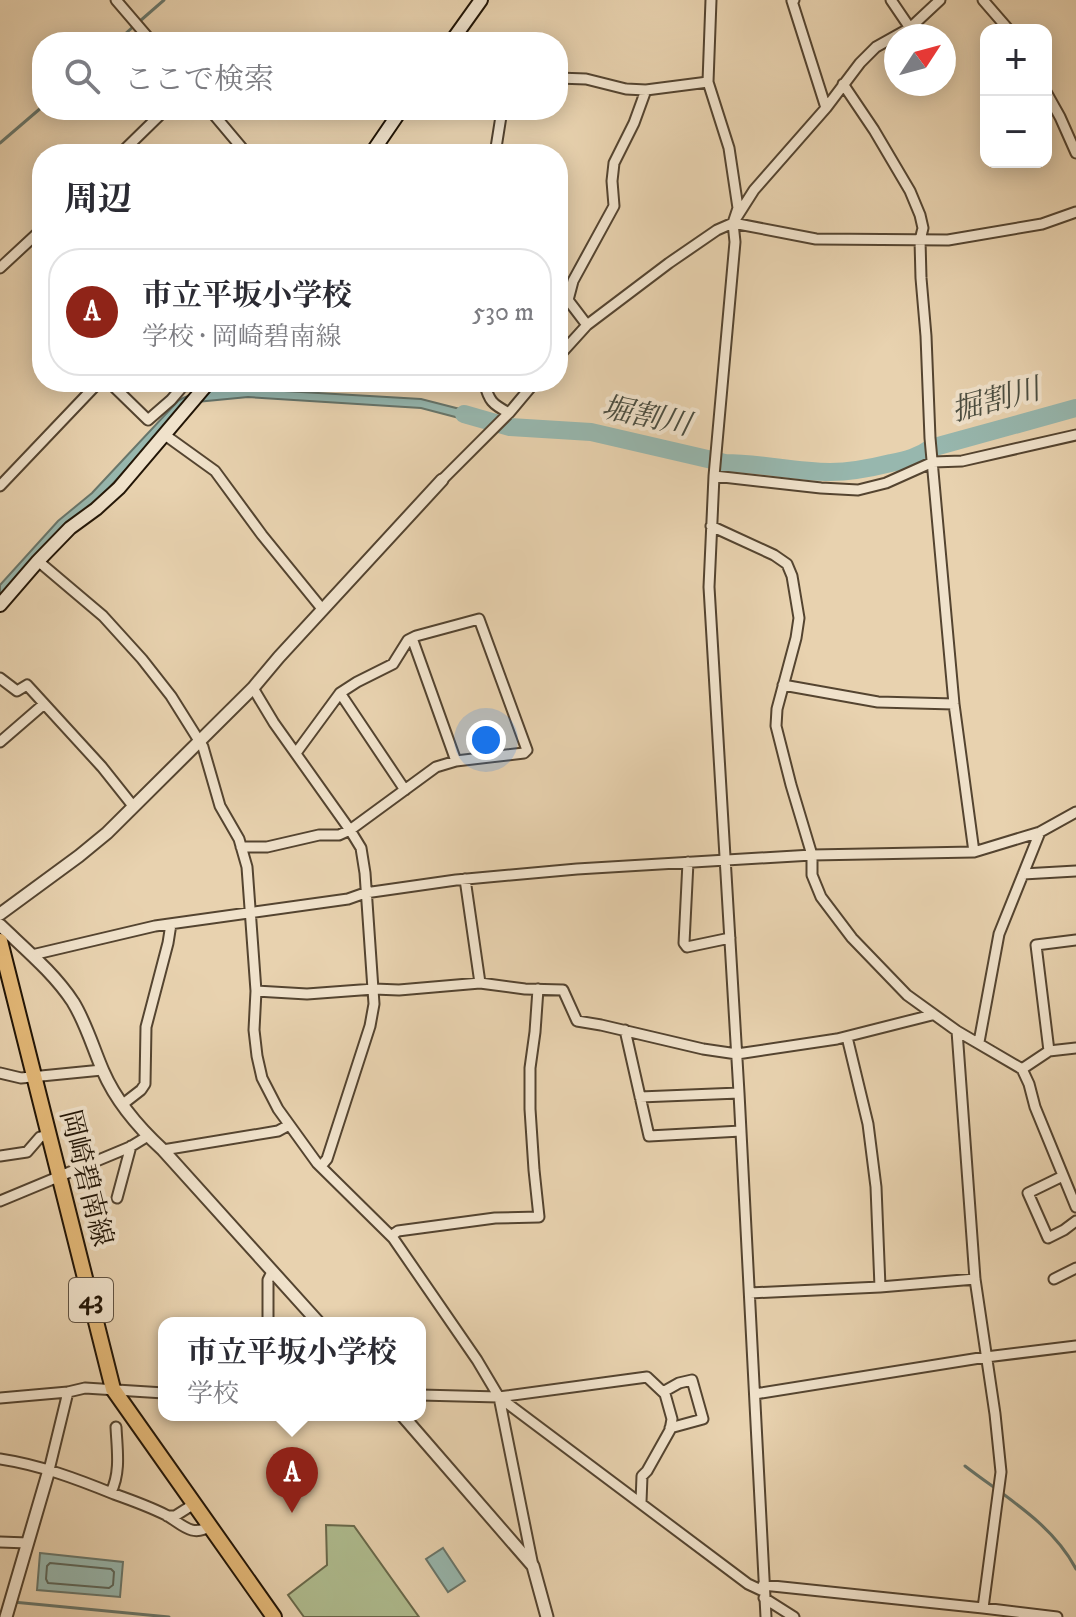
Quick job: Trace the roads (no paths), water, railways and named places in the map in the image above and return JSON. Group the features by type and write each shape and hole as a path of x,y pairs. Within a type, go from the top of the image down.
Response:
{"main road":[{"path":"458,32 481,0"},
{"path":"378,144 394,120"},
{"path":"0,605 70,528 119,488 201,392"},
{"name":"岡崎碧南線","path":"0,941 113,1389 274,1617"}],"street":[{"path":"116,0 143,32"},
{"path":"711,0 708,82 729,148 738,208 733,223 735,242 714,476 709,587 766,1617"},
{"path":"794,0 826,108"},
{"path":"891,0 907,24"},
{"path":"914,24 940,0"},
{"path":"983,0 1004,24"},
{"path":"568,346 587,325 681,255 717,230 733,223 754,190 826,108 843,84 876,47 884,43"},
{"path":"568,78 646,90 708,82"},
{"path":"843,84 910,191 923,228 920,240 921,278 933,462 954,704 974,852"},
{"path":"587,325 568,300 573,281 614,206 614,163 646,90"},
{"path":"1048,96 1076,153"},
{"path":"130,144 155,120"},
{"path":"218,120 239,144"},
{"path":"497,144 500,120"},
{"path":"733,223 816,239 948,240 1042,224 1076,212"},
{"path":"0,268 32,238"},
{"path":"0,486 89,392"},
{"path":"119,392 148,420 178,392"},
{"path":"487,392 493,404 509,413"},
{"path":"0,914 107,833 253,688 442,480 527,392"},
{"path":"165,435 215,471 323,610"},
{"path":"714,476 858,490 886,483 933,462 962,461 1076,435"},
{"path":"711,526 774,555 787,564 792,576 799,618 777,709 776,726 812,855 812,875 821,897 852,938 907,995 932,1015 1022,1069 1076,1207"},
{"path":"38,561 103,616 142,659 171,696 203,747 220,806 233,827 247,867 256,991 254,1030 262,1078 289,1125 317,1163 391,1236 499,1397 533,1566 547,1617"},
{"path":"241,847 267,847 319,835 339,835 436,767 527,750 479,619 408,640 393,664 340,693 296,753"},
{"path":"412,638 456,761"},
{"path":"0,678 17,691 27,685 133,806"},
{"path":"783,685 878,702 954,704"},
{"path":"253,688 361,848 365,873 374,989 370,1026 327,1159 321,1166"},
{"path":"340,693 405,790"},
{"path":"0,742 44,704"},
{"path":"32,955 155,926 465,879 812,855 974,852 1040,832 1076,812"},
{"path":"979,1042 999,934 1040,832"},
{"path":"688,862 684,943 687,947 730,938"},
{"path":"1023,874 1076,871"},
{"path":"465,879 480,983"},
{"path":"123,1104 145,1084 146,1027 171,924"},
{"path":"0,925 62,987 73,1003 113,1093 148,1136 313,1317"},
{"path":"1049,1051 1036,945 1076,940"},
{"path":"256,991 307,994 480,983 563,990 577,1021 737,1054 847,1037 932,1015"},
{"path":"391,1236 398,1231 465,1221 539,1217 530,1109 530,1068 538,989"},
{"path":"625,1030 649,1136 741,1131"},
{"path":"957,1031 975,1279 1001,1472 983,1608"},
{"path":"847,1037 868,1124 876,1187 880,1287"},
{"path":"1022,1069 1049,1051 1076,1048"},
{"path":"0,1073 21,1078 102,1070"},
{"path":"640,1097 739,1093"},
{"path":"163,1150 278,1131 289,1125"},
{"path":"0,1156 27,1152 40,1137 48,1135"},
{"path":"0,1201 148,1136"},
{"path":"117,1198 131,1146"},
{"path":"1063,1176 1028,1193 1048,1238 1076,1221"},
{"path":"1054,1279 1076,1268"},
{"path":"268,1317 268,1280 272,1272"},
{"path":"750,1293 975,1279"},
{"path":"755,1394 986,1357 1076,1346"},
{"path":"426,1395 499,1397 647,1377 665,1394 672,1419 670,1428 642,1476 641,1502"},
{"path":"663,1392 692,1380 703,1419 670,1428"},
{"path":"0,1398 85,1388 158,1393"},
{"path":"6,1617 49,1470 68,1392"},
{"path":"499,1397 794,1617"},
{"path":"407,1421 533,1566"},
{"path":"111,1492 118,1469 116,1427"},
{"path":"0,1459 29,1464 111,1492 167,1516 188,1530 204,1531 210,1526"},
{"path":"167,1516 175,1516 194,1504"},
{"path":"0,1542 28,1543"},
{"path":"763,1591 983,1608 1057,1617"}],"water":[{"path":"203,392 300,392 421,399 491,417 486,425 421,408 248,397 186,403 98,500 0,598 0,585 58,521 92,493 178,401"},
{"path":"443,1548 465,1581 448,1592 426,1559"},
{"path":"40,1553 123,1562 120,1597 37,1590"}],"waterway":[{"path":"140,21 164,0"},
{"path":"127,32 134,26"},
{"path":"0,143 32,116"},
{"name":"堀割川","path":"464,414 510,427 591,432 725,463 830,472 907,459 931,448 1076,408"},
{"path":"965,1466 1041,1524 1076,1569"},
{"path":"13,1602 169,1617"}],"place":[{"name":"市立平坂小学校","path":"292,1513"}],"water label":[{"name":"掘割川","path":"996,401"}]}
